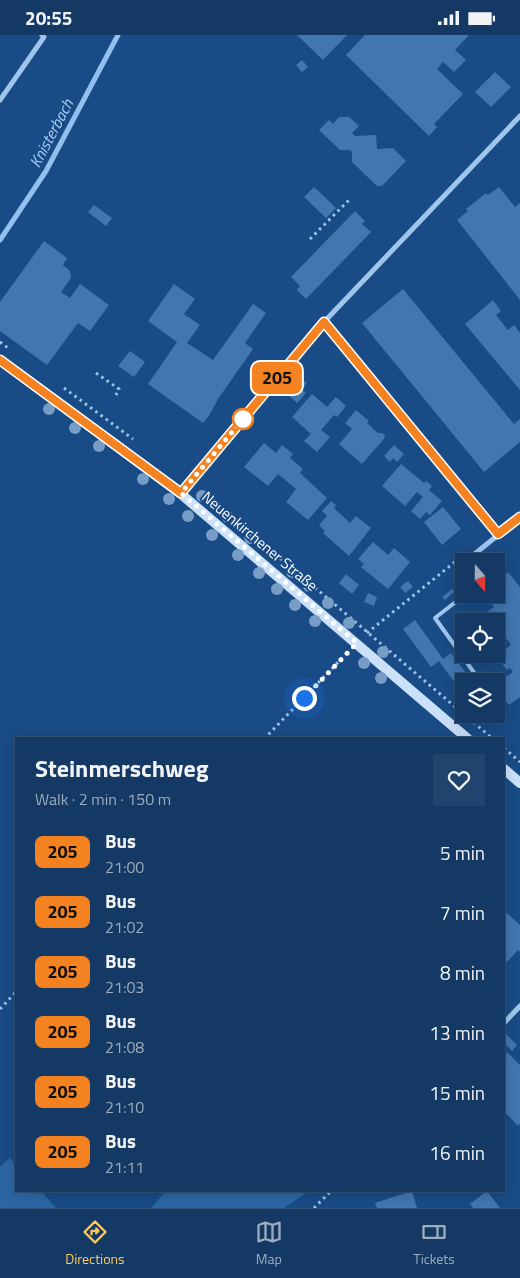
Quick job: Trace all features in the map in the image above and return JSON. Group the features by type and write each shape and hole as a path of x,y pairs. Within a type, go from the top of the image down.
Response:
{"main road":[{"name":"Neuenkirchener Straße","path":"0,360 181,493 466,737"},
{"path":"505,770 520,783"}],"street":[{"path":"0,100 44,37 42,35"},
{"path":"181,493 324,322 520,115"},
{"path":"324,322 498,534"},
{"path":"477,553 520,517"},
{"path":"505,1022 520,1006"}],"lane":[{"path":"455,602 435,618 474,673"}],"path":[{"path":"310,239 349,200"},
{"path":"96,373 119,389 116,395"},
{"path":"191,482 491,737"},
{"path":"266,737 368,632 455,560"},
{"path":"505,749 520,762"},
{"path":"0,1009 15,993"},
{"path":"314,1208 330,1192"}],"shaded area":[{"path":"10,1158 15,1164 15,1192 42,1192 56,1208 0,1208 0,1167"},
{"path":"165,1192 308,1192 284,1208 151,1208"}],"building":[{"path":"297,35 347,35 323,60"},
{"path":"365,35 469,35 455,50 466,60 454,72 443,62 437,69 463,94 434,124 437,127 429,136 346,55"},
{"path":"302,60 308,67 302,72 296,65"},
{"path":"495,72 511,87 491,107 475,92"},
{"path":"339,117 349,117 359,126 352,133 355,136 376,135 377,149 393,148 406,161 382,186 377,186 352,162 352,152 350,150 340,150 319,130 329,120 333,124"},
{"path":"314,187 336,208 326,218 304,197"},
{"path":"499,187 515,207 520,203 520,300 457,220 468,211 466,209 486,193 488,195"},
{"path":"94,205 112,218 106,226 88,212"},
{"path":"355,211 365,221 362,224 371,232 306,299 297,290 300,286 291,277"},
{"path":"44,241 67,258 63,265 70,271 71,278 61,292 70,298 80,284 109,305 90,331 78,323 47,365 0,331 0,302"},
{"path":"174,284 195,299 184,314 200,325 187,343 213,360 253,304 266,313 245,343 253,349 203,423 148,384 177,342 148,321"},
{"path":"403,289 514,424 520,419 520,442 484,472 362,323"},
{"path":"493,300 501,311 496,315 508,330 514,325 520,333 520,390 465,324"},
{"path":"130,351 145,362 134,377 118,366"},
{"path":"300,378 307,383 302,390 306,393 297,403 287,394"},
{"path":"312,394 327,407 336,397 346,406 337,417 334,415 321,430 330,437 317,452 304,441 311,434 292,417"},
{"path":"356,410 369,421 367,423 378,433 385,435 384,439 362,464 339,444 352,429 345,423"},
{"path":"264,443 276,453 282,445 293,454 290,458 303,469 300,473 327,498 308,520 286,502 296,489 278,474 268,486 244,467"},
{"path":"394,445 404,454 397,462 393,458 390,462 384,456"},
{"path":"401,464 424,483 426,481 432,486 429,490 442,501 430,515 426,512 420,519 411,511 423,497 417,492 405,506 382,486"},
{"path":"331,501 336,505 334,508 350,523 356,516 371,528 349,556 323,533 325,531 319,525 327,516 322,511"},
{"path":"443,507 461,529 442,545 424,522"},
{"path":"373,542 388,555 394,548 410,562 388,589 361,567 364,564 358,559"},
{"path":"508,572 520,587 520,697 509,705 505,700 505,678 513,672 510,668 507,670 502,663 505,663 505,650 511,645 505,637 505,613 485,613 494,607 491,603 505,603 505,574"},
{"path":"346,574 359,585 352,594 339,583"},
{"path":"408,581 413,587 405,593 400,587"},
{"path":"452,589 454,592 445,600 442,597"},
{"path":"368,593 377,597 374,606 364,602"},
{"path":"415,620 443,659 451,653 455,658 455,663 458,663 466,673 455,673 455,683 439,661 431,667 403,629"},
{"path":"507,913 520,925 520,952 518,950 507,962 505,960 505,915"},
{"path":"506,1034 517,1045 512,1051 505,1044"},
{"path":"507,1052 520,1065 520,1124 518,1126 505,1112 505,1054"},
{"path":"412,1192 417,1208 377,1208 375,1203"},
{"path":"488,1192 500,1208 473,1208 470,1204"}],"waterway":[{"name":"Knisterbach","path":"0,240 46,171 118,35"}],"bus line":[{"name":"205","path":"0,360 181,493 324,322 498,534 520,517"}],"route":[{"path":"243,419 181,493 357,643 304,698"}]}
